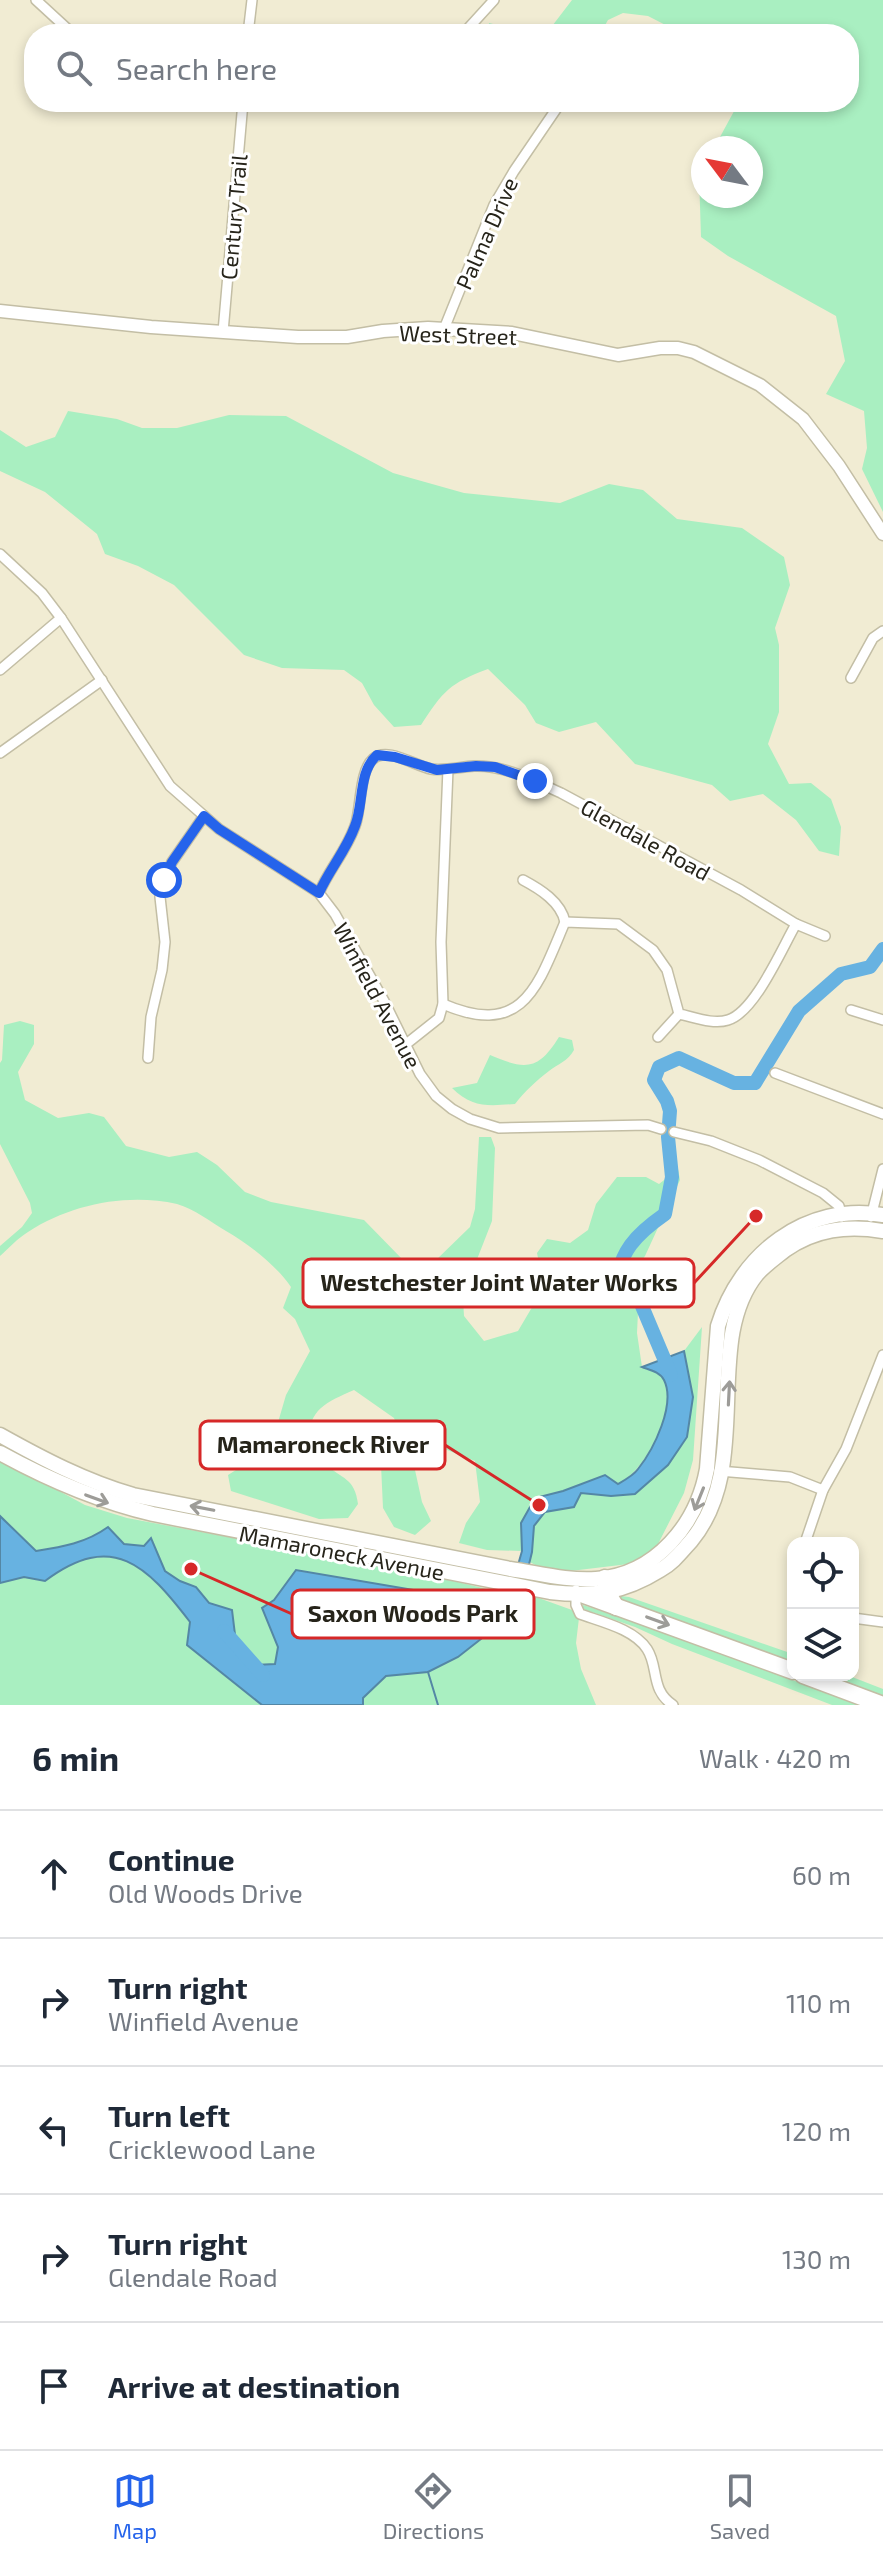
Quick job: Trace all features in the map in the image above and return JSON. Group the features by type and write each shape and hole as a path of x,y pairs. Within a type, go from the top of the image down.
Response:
{"highway":[{"path":"579,1590 609,1592 787,1668"},
{"path":"819,1681 883,1705"}],"main road":[{"name":"Mamaroneck Avenue","path":"0,1453 62,1485 113,1505 169,1510 508,1576 526,1587 609,1592 674,1540 686,1526 715,1470 735,1321 757,1274 799,1240 829,1230 842,1221 878,1214"},
{"name":"Mamaroneck Avenue","path":"842,1221 876,1230"},
{"name":"Mamaroneck Avenue","path":"0,1435 42,1459 93,1482 169,1510"},
{"name":"Mamaroneck Avenue","path":"508,1576 530,1572 579,1590"}],"street":[{"path":"36,0 62,24"},
{"path":"249,24 252,0"},
{"path":"472,24 494,0"},
{"name":"Century Trail","path":"223,332 242,112"},
{"name":"Palma Drive","path":"444,329 494,205 554,112"},
{"name":"West Street","path":"0,311 223,332 347,337 383,331 444,329 512,333 618,355 660,348 694,352 760,385 803,419 839,466 883,534"},
{"name":"Winfield Avenue","path":"0,554 42,593 61,618 170,786 219,829 319,893 357,952 420,1074 436,1096 470,1119 499,1128 648,1125 661,1129"},
{"path":"0,670 61,618"},
{"path":"851,678 873,638 883,631"},
{"path":"0,753 102,680"},
{"name":"Glendale Road","path":"319,893 356,824 368,765 374,757 384,754 428,768 495,767 535,781 741,890 796,924 825,936"},
{"path":"405,1045 439,1018 443,1004 441,942 448,769"},
{"path":"148,1058 151,1017 165,942 160,897 172,862 204,816"},
{"path":"443,1004 480,1016 514,1008 529,997 542,978 565,922 563,914 551,899 523,880"},
{"path":"565,922 618,924 653,950 667,970 679,1014"},
{"path":"679,1014 716,1021 727,1021 737,1016 757,992 796,924"},
{"path":"851,1010 883,1020"},
{"path":"658,1037 679,1014"},
{"path":"775,1073 883,1114"},
{"path":"674,1132 711,1141 759,1160 823,1193 839,1206 842,1221"},
{"path":"876,1230 883,1169"},
{"path":"807,1537 823,1490 846,1449 883,1355"},
{"path":"715,1470 790,1477 823,1490"},
{"path":"579,1590 577,1610 580,1614 617,1627 646,1647 655,1681 666,1700 673,1705"},
{"path":"859,1619 883,1622"}],"green space":[{"path":"572,0 883,0 883,512 862,469 867,448 864,411 826,394 845,361 836,316 728,256 701,237 700,208 763,208 763,136 721,136 734,112 859,112 859,24 664,24 648,16 623,13 606,24 554,24"},
{"path":"68,411 117,419 142,428 177,428 229,415 286,416 393,473 464,493 560,503 609,484 643,490 677,519 742,528 784,557 790,585 775,628 779,645 779,712 768,744 789,784 811,783 831,799 841,827 839,856 819,851 796,820 763,794 730,801 712,785 635,764 596,722 559,732 536,723 525,705 488,669 448,690 421,725 394,727 374,705 362,683 344,670 282,668 244,655 174,585 138,566 105,554 97,534 45,492 0,471 0,430 26,447 55,437"},
{"path":"20,1021 34,1025 34,1044 18,1072 25,1100 58,1118 89,1113 104,1117 126,1146 169,1157 197,1152 217,1165 245,1192 271,1202 364,1220 405,1262 434,1262 470,1227 475,1209 479,1137 491,1137 495,1148 492,1221 474,1267 462,1284 464,1316 484,1341 518,1331 544,1287 537,1253 547,1239 570,1243 588,1230 596,1204 617,1177 646,1177 659,1184 678,1169 680,1180 645,1256 635,1269 639,1291 637,1333 642,1367 662,1377 667,1391 664,1420 650,1451 631,1475 615,1485 535,1498 521,1523 522,1551 487,1550 459,1543 466,1523 480,1502 475,1461 437,1446 415,1470 422,1502 431,1521 415,1535 394,1527 383,1508 381,1465 402,1440 394,1418 354,1390 321,1408 312,1422 307,1443 325,1464 354,1489 358,1504 348,1518 319,1519 231,1491 228,1475 255,1458 274,1436 286,1395 310,1351 295,1319 283,1308 291,1287 270,1263 235,1236 190,1209 158,1201 100,1203 62,1214 24,1234 0,1256 0,1246 22,1227 32,1213 0,1144 0,1063 4,1025"},
{"path":"559,1037 572,1040 572,1054 535,1082 515,1104 481,1104 466,1099 452,1088 477,1083 490,1055 513,1063 530,1064 544,1056"},
{"path":"702,1327 693,1460 684,1493 657,1546 637,1563 562,1572 542,1569 530,1562 534,1525 545,1512 573,1507 580,1493 611,1496 635,1494 668,1465 687,1436 684,1351"},
{"path":"0,1459 85,1505 127,1518 414,1572 509,1594 522,1592 572,1610 579,1618 576,1643 581,1669 596,1705 0,1705"},
{"path":"621,1596 629,1597 787,1652 787,1662 619,1599"},
{"path":"583,1605 662,1631 787,1678 787,1681 795,1681 859,1705 832,1705 582,1608"},
{"path":"859,1680 883,1689 883,1698 838,1681"}],"water":[{"path":"684,1351 693,1397 687,1437 668,1465 635,1494 611,1496 581,1493 574,1507 545,1512 534,1526 532,1552 521,1597 500,1624 458,1657 428,1672 386,1676 363,1698 363,1705 262,1705 187,1645 190,1622 159,1585 127,1561 109,1557 90,1558 69,1566 45,1581 24,1577 0,1583 0,1516 36,1551 82,1541 108,1527 124,1544 144,1546 151,1538 165,1571 196,1587 209,1603 232,1610 237,1651 254,1665 275,1664 278,1647 262,1608 274,1600 296,1570 437,1594 491,1607 510,1593 522,1551 521,1523 535,1498 605,1475 618,1484 638,1469 662,1426 667,1401 662,1377 642,1367"}],"waterway":[{"path":"671,1375 639,1299 615,1288 621,1264 631,1245 665,1214 672,1177 668,1137 670,1111 654,1080 659,1067 679,1058 734,1083 755,1083 799,1011 841,974 870,967 883,949"},
{"path":"224,1631 263,1675"},
{"path":"428,1672 438,1705"}],"place":[{"name":"Westchester Joint Water Works","path":"756,1216"},
{"name":"Mamaroneck River","path":"539,1505"},
{"name":"Saxon Woods Park","path":"191,1569"}],"route":[{"path":"164,880 172,862 204,816 219,829 319,893 356,824 368,765 377,755 384,754 437,770 495,767 535,781"}]}
